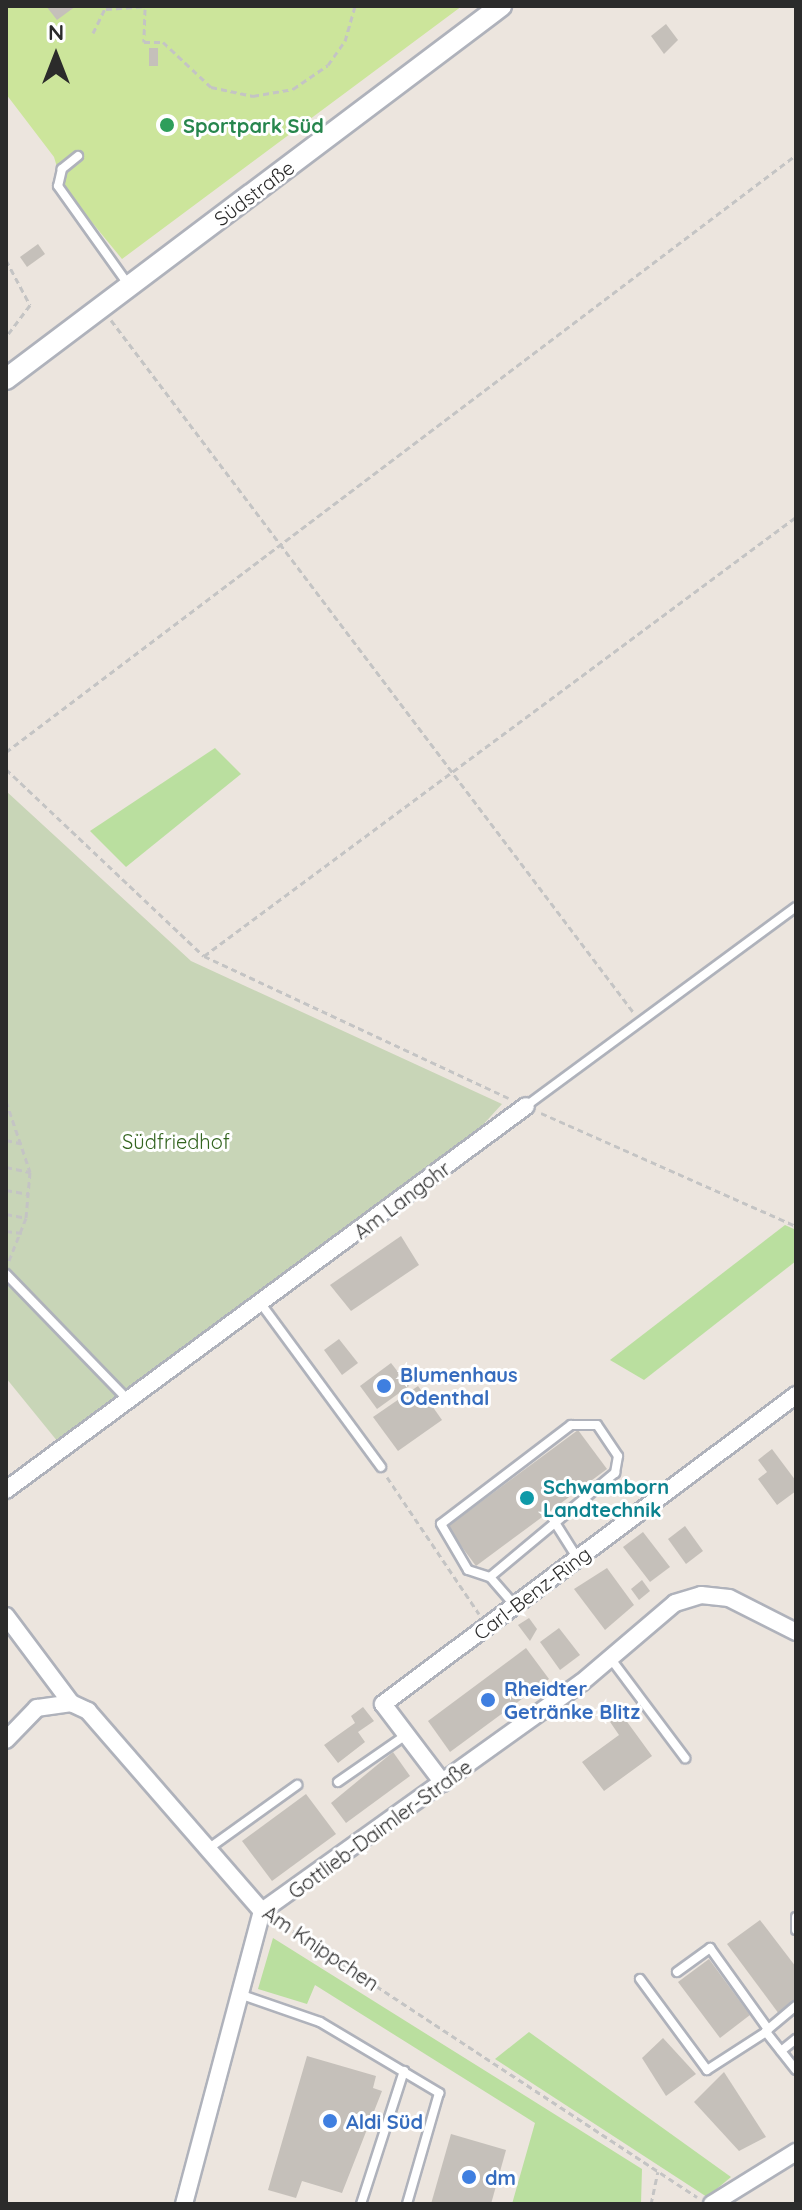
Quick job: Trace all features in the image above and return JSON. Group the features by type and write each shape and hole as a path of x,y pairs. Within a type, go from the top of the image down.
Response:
{"street":[{"name":"Südstraße","path":"6,379 501,6"},
{"name":"Am Langohr","path":"6,1490 262,1305 526,1106"},
{"name":"Carl-Benz-Ring","path":"406,1735 383,1704 796,1395"},
{"name":"Gottlieb-Daimler-Straße","path":"262,1911 611,1659 668,1607 701,1595 729,1598 796,1632"},
{"name":"Am Knippchen","path":"6,1616 71,1703 88,1711 262,1911"},
{"path":"6,1740 37,1708 71,1703"},
{"path":"406,1735 443,1783"},
{"path":"184,2204 245,1996 262,1911"},
{"path":"710,2204 796,2152"}],"lane":[{"path":"78,156 62,169 58,186 131,287"},
{"name":"Am Langohr","path":"526,1106 796,907"},
{"path":"6,1274 129,1401"},
{"path":"262,1305 381,1467"},
{"path":"490,1577 619,1465 590,1422 571,1425 445,1516 442,1532 468,1570 490,1577 515,1606"},
{"path":"554,1521 578,1559"},
{"path":"611,1659 685,1758"},
{"path":"338,1782 406,1735"},
{"path":"208,1849 297,1785"},
{"path":"796,1917 796,1930"},
{"path":"677,1972 710,1948 796,2070"},
{"path":"640,1979 707,2070 767,2030 796,2006"},
{"path":"245,1996 320,2022 439,2093 407,2204"},
{"path":"781,2051 796,2039"},
{"path":"361,2204 404,2071"}],"path":[{"path":"93,33 106,7 145,8 144,42 163,42 211,87 253,96 282,93 317,75 345,41 355,6"},
{"path":"6,752 277,544 796,155"},
{"path":"6,260 30,305 6,337"},
{"path":"103,308 277,544 641,1023"},
{"path":"204,956 796,517"},
{"path":"6,769 204,956 526,1106 796,1226"},
{"path":"6,1101 24,1144 30,1172 26,1218 6,1266"},
{"path":"6,1140 24,1144"},
{"path":"6,1167 30,1172"},
{"path":"6,1190 29,1194"},
{"path":"6,1214 26,1218"},
{"path":"6,1231 22,1233"},
{"path":"381,1467 488,1627"},
{"name":"Am Knippchen","path":"262,1911 710,2204"},
{"path":"651,2204 658,2172"}],"green space":[{"name":"Sportpark Süd","path":"6,6 462,6 122,259 63,187 54,157 6,94"},
{"path":"215,748 241,774 126,867 90,831"},
{"name":"Südfriedhof","path":"6,791 191,961 502,1104 480,1128 58,1442 6,1378"},
{"path":"785,1225 796,1230 796,1261 644,1380 610,1360"},
{"path":"273,1938 642,2169 641,2204 512,2204 535,2123 315,1985 307,2004 258,1989"},
{"path":"529,2032 731,2177 707,2197 495,2059"}],"building":[{"path":"46,6 76,6 57,20"},
{"path":"666,24 678,40 664,54 651,36"},
{"path":"149,48 158,48 158,66 149,66"},
{"path":"38,244 45,254 27,267 20,257"},
{"path":"401,1236 419,1265 351,1311 330,1285"},
{"path":"339,1339 358,1363 342,1375 324,1350"},
{"name":"Blumenhaus Odenthal","path":"391,1363 409,1386 377,1409 360,1386"},
{"path":"418,1386 442,1420 398,1451 373,1417"},
{"name":"Schwamborn Landtechnik","path":"578,1430 607,1469 476,1566 447,1527"},
{"path":"772,1449 796,1481 796,1491 777,1505 758,1479 767,1472 758,1460"},
{"path":"685,1526 703,1551 686,1564 668,1539"},
{"path":"643,1532 670,1567 650,1582 623,1547"},
{"path":"607,1568 634,1605 605,1630 574,1589"},
{"path":"642,1580 650,1591 639,1600 631,1589"},
{"path":"529,1618 537,1629 530,1641 518,1625"},
{"path":"559,1628 580,1655 560,1670 540,1642"},
{"name":"Rheidter Getränke Blitz","path":"526,1648 549,1679 450,1752 428,1721"},
{"path":"363,1707 374,1721 358,1732 365,1742 338,1763 324,1745 355,1723 351,1716"},
{"path":"617,1708 652,1756 604,1791 582,1762 619,1735 606,1716"},
{"path":"393,1752 410,1776 346,1823 331,1803"},
{"path":"306,1794 336,1834 272,1881 242,1841"},
{"path":"760,1920 796,1967 796,2001 779,2014 727,1944"},
{"path":"709,1959 750,2015 720,2038 678,1982"},
{"path":"663,2038 696,2074 666,2096 642,2058"},
{"name":"Aldi Süd","path":"307,2056 376,2076 373,2088 382,2091 342,2193 302,2181 296,2198 268,2190"},
{"path":"724,2072 766,2137 739,2151 694,2102"},
{"name":"dm","path":"451,2134 506,2150 491,2204 431,2204"}],"place":[{"name":"Sportpark Süd","path":"167,125"},
{"name":"Blumenhaus Odenthal","path":"384,1386"},
{"name":"Schwamborn Landtechnik","path":"527,1498"},
{"name":"Rheidter Getränke Blitz","path":"488,1700"},
{"name":"Aldi Süd","path":"330,2121"},
{"name":"dm","path":"469,2177"}]}
